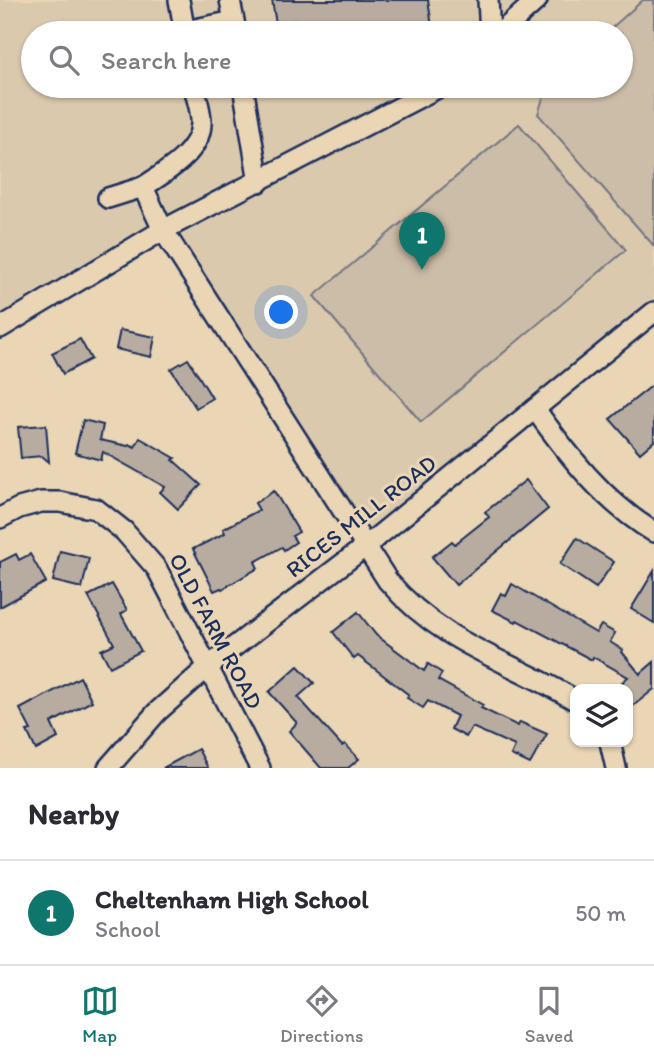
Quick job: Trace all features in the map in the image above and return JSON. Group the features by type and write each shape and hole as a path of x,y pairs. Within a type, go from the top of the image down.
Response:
{"street":[{"path":"179,0 183,21"},
{"path":"230,0 234,21"},
{"path":"488,0 489,21"},
{"path":"513,21 537,0"},
{"path":"108,198 143,187 173,166 199,138 202,122 197,98"},
{"path":"245,98 259,182"},
{"path":"0,328 163,230 418,98"},
{"path":"143,187 163,230 388,581 404,599 439,629 476,651 570,697"},
{"name":"RICES MILL ROAD","path":"108,768 157,712 209,666 366,546 654,312"},
{"path":"535,409 564,449 594,482 654,532"},
{"name":"OLD FARM ROAD","path":"0,518 19,508 41,502 60,502 96,509 124,531 157,569 260,768"},
{"path":"611,747 615,768"}],"shaded area":[{"path":"0,0 654,0 654,311 366,546 164,230 21,316 0,315"},
{"path":"643,0 654,0 654,246 538,114 543,98 633,98 633,21 619,21"},
{"path":"519,124 626,250 421,422 314,296"}],"building":[{"path":"272,0 428,0 431,21 297,20 276,21"},
{"path":"120,330 155,337 151,357 116,349"},
{"path":"80,339 91,359 63,374 52,353"},
{"path":"188,359 212,398 196,408 171,369"},
{"path":"654,384 654,441 640,453 610,419"},
{"path":"83,420 103,425 100,440 135,447 140,438 175,458 173,460 201,485 178,509 160,492 165,487 103,452 101,460 75,453"},
{"path":"46,425 49,462 42,456 21,458 18,427"},
{"path":"526,480 548,509 456,585 432,557 452,541 455,544 489,517 485,512"},
{"path":"274,491 299,532 292,536 296,542 255,562 258,568 214,591 193,549 225,533 223,529 259,510 255,503"},
{"path":"577,538 614,562 596,588 560,564"},
{"path":"60,551 89,558 82,588 53,581"},
{"path":"16,554 19,560 30,554 46,582 0,607 0,562"},
{"path":"654,571 654,623 631,609"},
{"path":"112,584 127,610 121,614 141,651 110,667 101,650 114,644 88,596"},
{"path":"512,584 596,633 601,625 615,633 610,642 623,650 640,674 654,662 654,689 633,706 633,684 622,682 628,677 593,657 592,660 517,620 516,622 492,610 501,593 506,596"},
{"path":"358,612 376,635 424,671 428,664 442,673 438,680 483,705 481,708 518,726 520,722 547,734 530,764 511,755 515,746 472,727 466,737 451,729 457,716 428,701 423,708 407,698 409,695 358,656 354,659 333,632"},
{"path":"298,666 314,683 298,697 342,746 345,744 359,759 348,768 321,768 289,731 297,723 269,692"},
{"path":"80,677 92,701 51,723 58,738 36,750 27,731 31,730 20,709"},
{"path":"198,749 208,768 163,768"}],"place":[{"name":"Cheltenham High School","path":"422,270"}]}
